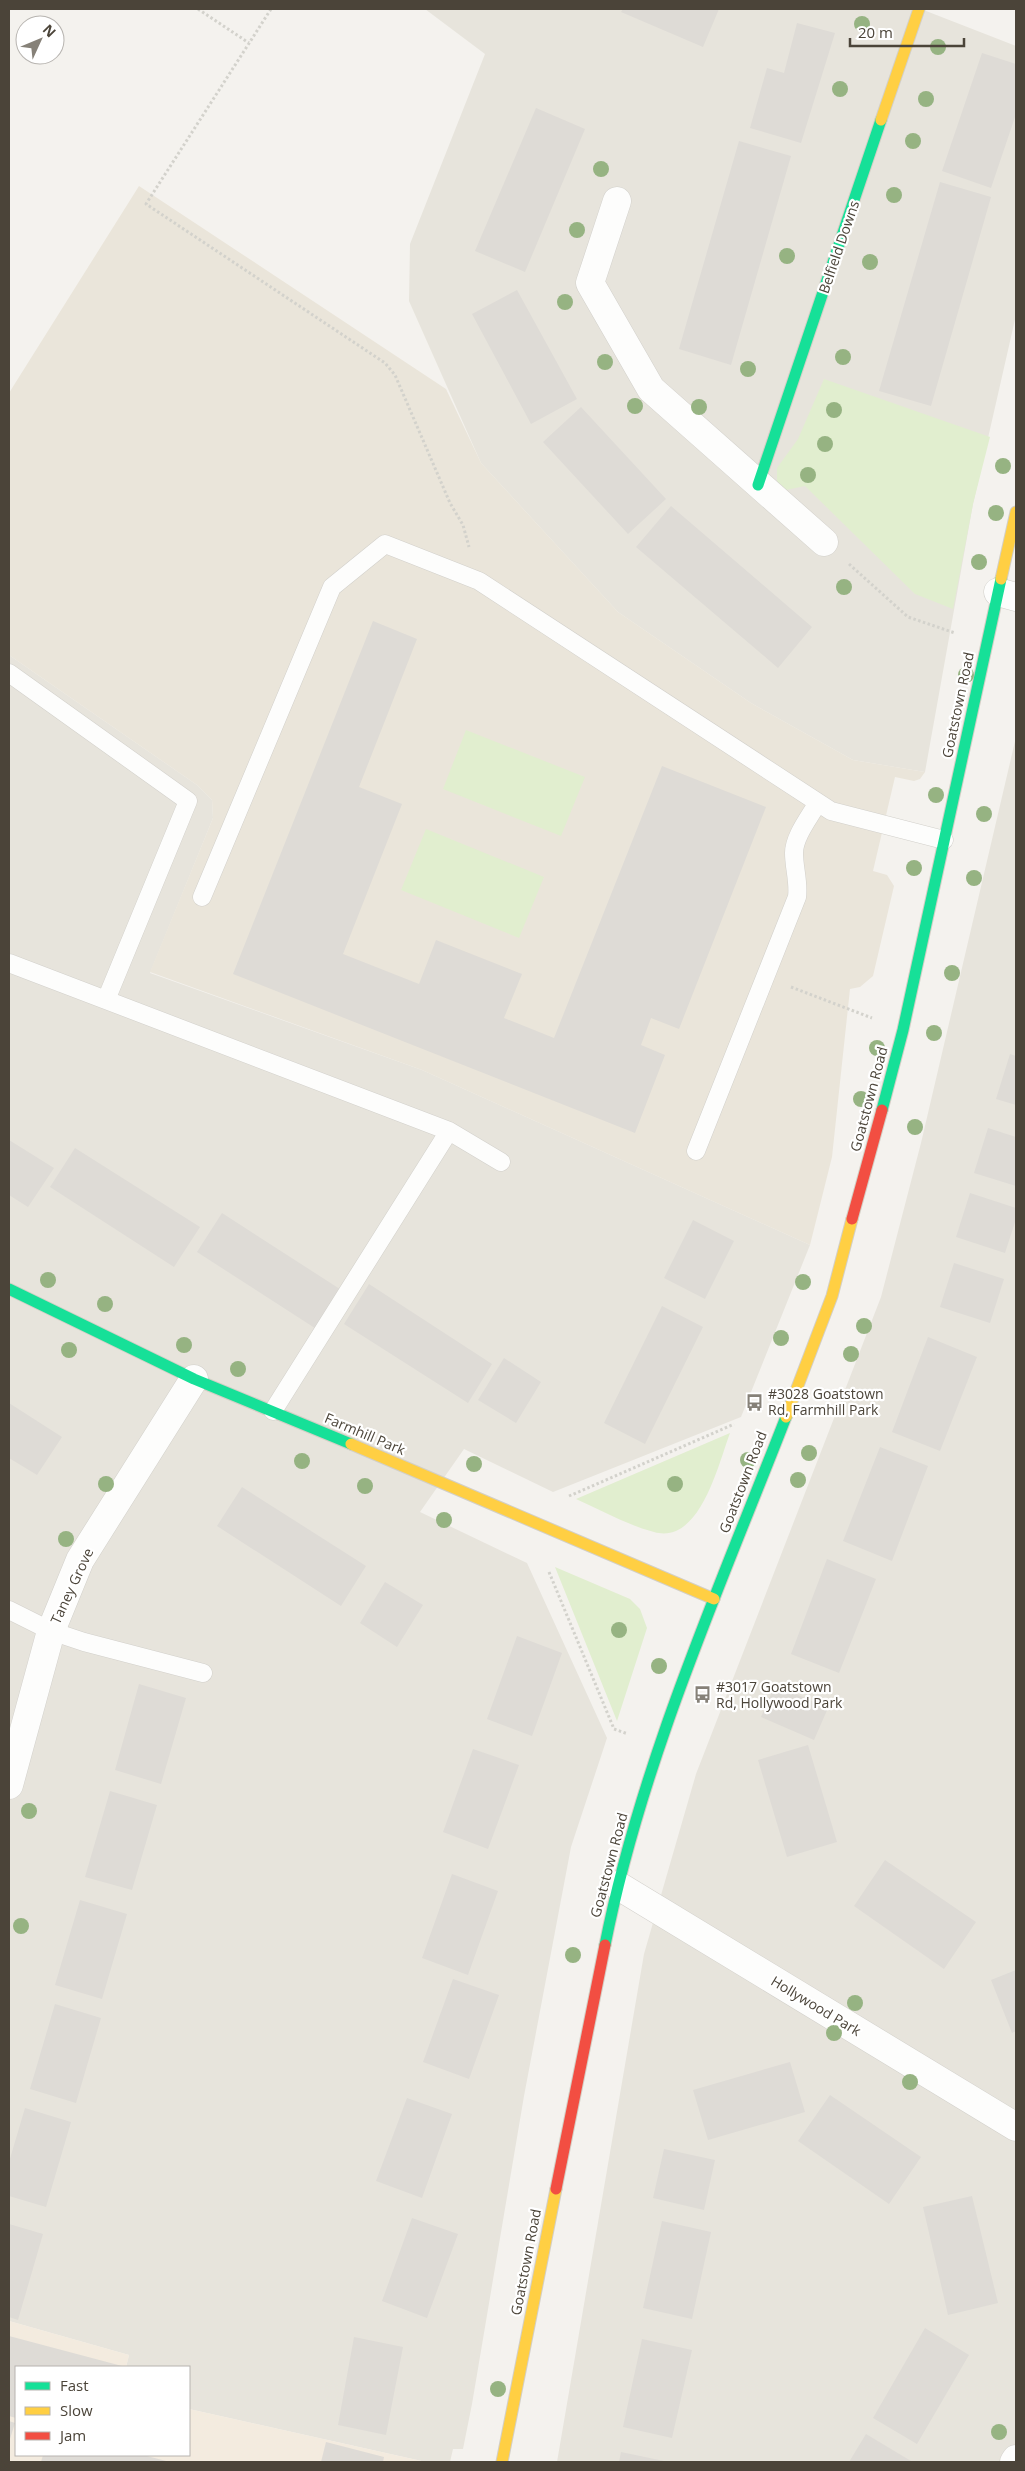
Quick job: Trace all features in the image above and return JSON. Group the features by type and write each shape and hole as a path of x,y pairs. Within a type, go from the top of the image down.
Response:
{"main road":[{"name":"Belfield Downs","path":"758,485 919,9"},
{"name":"Goatstown Road","path":"502,2462 617,1885 660,1745 714,1599 832,1296 903,1030 986,643 1007,595 1016,512"},
{"name":"Farmhill Park","path":"9,1289 194,1379 274,1411 714,1599"}],"street":[{"path":"617,201 590,283 651,389 824,542"},
{"name":"Taney Grove","path":"9,1785 51,1631 80,1560 194,1379"},
{"name":"Hollywood Park","path":"617,1885 1016,2127"}],"lane":[{"path":"202,897 332,587 384,544 479,580 817,804 844,815 944,840"},
{"path":"9,673 188,801 106,1000"},
{"path":"696,1151 797,896 799,884 794,851 796,842 817,804"},
{"path":"9,963 449,1131 501,1162"},
{"path":"274,1411 449,1131"},
{"path":"9,1610 51,1631 203,1673"}],"path":[{"path":"198,9 249,43"},
{"path":"271,9 146,204 385,363 395,375 450,503 463,525 479,580"},
{"path":"824,542 908,617 986,643"},
{"path":"765,977 903,1030"},
{"path":"570,1496 734,1424"},
{"path":"549,1572 614,1729 660,1745"}],"shaded area":[{"path":"425,9 921,9 1016,46 1016,315 973,504 925,772 853,760 751,703 618,612 481,463 409,301 410,244 485,54"},
{"path":"139,186 446,389 481,463 618,612 751,703 853,760 925,772 920,779 914,781 895,777 873,871 887,875 894,886 873,976 860,987 850,989 832,1157 810,1245 422,1070 150,972 213,818 212,800 197,785 9,655 9,393"},
{"path":"9,655 197,785 212,800 213,818 150,973 422,1070 810,1245 741,1417 553,1492 464,1449 420,1512 527,1563 607,1738 571,1847 524,2096 463,2449 453,2449 450,2462 426,2462 190,2409 190,2366 126,2366 129,2355 9,2321"},
{"path":"1016,737 1016,2462 557,2462 644,1954 696,1774 881,1297 921,1143"},
{"path":"9,2321 129,2355 126,2366 15,2366 15,2456 190,2456 190,2409 426,2462 9,2462"}],"green space":[{"path":"824,379 990,437 973,504 953,609 915,594 805,486 786,490 777,482 777,468 798,439"},
{"path":"466,730 585,777 561,836 443,789"},
{"path":"426,829 544,877 519,938 401,890"},
{"path":"730,1433 705,1499 695,1515 684,1527 670,1533 654,1532 634,1525 576,1499"},
{"path":"555,1567 630,1599 640,1609 647,1628 617,1721"}],"building":[{"path":"623,9 719,9 703,47 621,12"},
{"path":"797,23 835,33 801,143 750,128 767,68 784,73"},
{"path":"982,53 1016,64 1016,114 991,188 942,171"},
{"path":"536,108 585,129 525,272 475,251"},
{"path":"739,141 791,156 731,365 679,349"},
{"path":"940,182 991,197 931,406 879,391"},
{"path":"517,290 577,399 531,424 472,314"},
{"path":"581,407 666,499 628,534 543,442"},
{"path":"671,506 812,627 778,668 636,547"},
{"path":"373,621 417,639 359,787 402,804 343,954 419,984 436,940 522,974 504,1018 554,1038 662,766 766,807 679,1029 651,1018 641,1045 665,1055 635,1133 233,974"},
{"path":"1010,1054 1016,1056 1016,1105 996,1099"},
{"path":"988,1128 1016,1137 1016,1186 974,1173"},
{"path":"9,1140 54,1168 28,1207 9,1195"},
{"path":"75,1148 200,1227 174,1267 50,1187"},
{"path":"970,1193 1016,1208 1016,1219 1005,1253 956,1237"},
{"path":"222,1213 346,1293 321,1332 197,1252"},
{"path":"693,1220 734,1241 705,1299 664,1278"},
{"path":"954,1263 1004,1279 990,1323 940,1307"},
{"path":"369,1284 492,1364 468,1403 344,1324"},
{"path":"662,1306 703,1327 645,1444 604,1423"},
{"path":"928,1337 977,1357 940,1451 892,1432"},
{"path":"504,1358 541,1382 516,1423 478,1400"},
{"path":"9,1403 62,1437 37,1475 9,1458"},
{"path":"880,1447 928,1466 892,1561 843,1541"},
{"path":"242,1487 366,1566 341,1606 217,1526"},
{"path":"827,1559 876,1579 839,1673 791,1654"},
{"path":"385,1582 423,1605 397,1647 360,1623"},
{"path":"517,1636 562,1653 532,1736 487,1719"},
{"path":"139,1684 186,1698 161,1784 115,1770"},
{"path":"775,1685 828,1708 814,1740 761,1717"},
{"path":"808,1745 837,1842 787,1857 758,1760"},
{"path":"473,1749 519,1765 488,1849 443,1832"},
{"path":"110,1791 157,1805 132,1890 85,1877"},
{"path":"885,1860 976,1922 944,1969 854,1906"},
{"path":"452,1874 498,1891 468,1975 422,1958"},
{"path":"80,1900 127,1914 102,1999 55,1985"},
{"path":"1016,1970 1016,2031 1012,2033 991,1980"},
{"path":"453,1979 499,1995 469,2079 423,2062"},
{"path":"55,2004 101,2018 76,2103 30,2089"},
{"path":"790,2062 805,2112 708,2140 693,2090"},
{"path":"830,2095 921,2157 889,2204 798,2141"},
{"path":"407,2098 452,2114 422,2198 376,2181"},
{"path":"25,2108 71,2122 46,2207 9,2196 9,2162"},
{"path":"664,2149 715,2160 704,2210 653,2198"},
{"path":"972,2196 998,2303 948,2315 923,2207"},
{"path":"412,2218 458,2234 427,2318 382,2301"},
{"path":"662,2221 711,2232 692,2319 643,2308"},
{"path":"9,2224 43,2234 18,2320 9,2317"},
{"path":"925,2328 969,2355 917,2444 873,2418"},
{"path":"9,2336 122,2366 15,2366 15,2418 9,2416"},
{"path":"354,2337 403,2347 386,2435 338,2425"},
{"path":"642,2339 692,2350 672,2438 623,2427"},
{"path":"9,2421 15,2423 9,2442"},
{"path":"866,2434 911,2461 849,2462"},
{"path":"326,2442 384,2457 383,2462 321,2462"},
{"path":"621,2452 664,2461 664,2462 619,2462"},
{"path":"43,2456 147,2456 170,2462 41,2462"}],"traffic: fast":[{"path":"758,485 881,120"},
{"path":"882,1110 903,1030 1001,579"},
{"path":"9,1289 194,1379 351,1444"},
{"path":"605,1945 620,1877 660,1743 709,1612 786,1417"}],"traffic: slow":[{"path":"881,120 919,9"},
{"path":"1001,579 1016,512"},
{"path":"786,1417 832,1296 852,1219"},
{"path":"351,1444 714,1599"},
{"path":"502,2462 556,2189"}],"traffic: jam":[{"path":"852,1219 882,1110"},
{"path":"556,2189 605,1945"}],"place":[{"name":"#3028 Goatstown Rd, Farmhill Park","path":"754,1402"},
{"name":"#3017 Goatstown Rd, Hollywood Park","path":"702,1695"}]}
